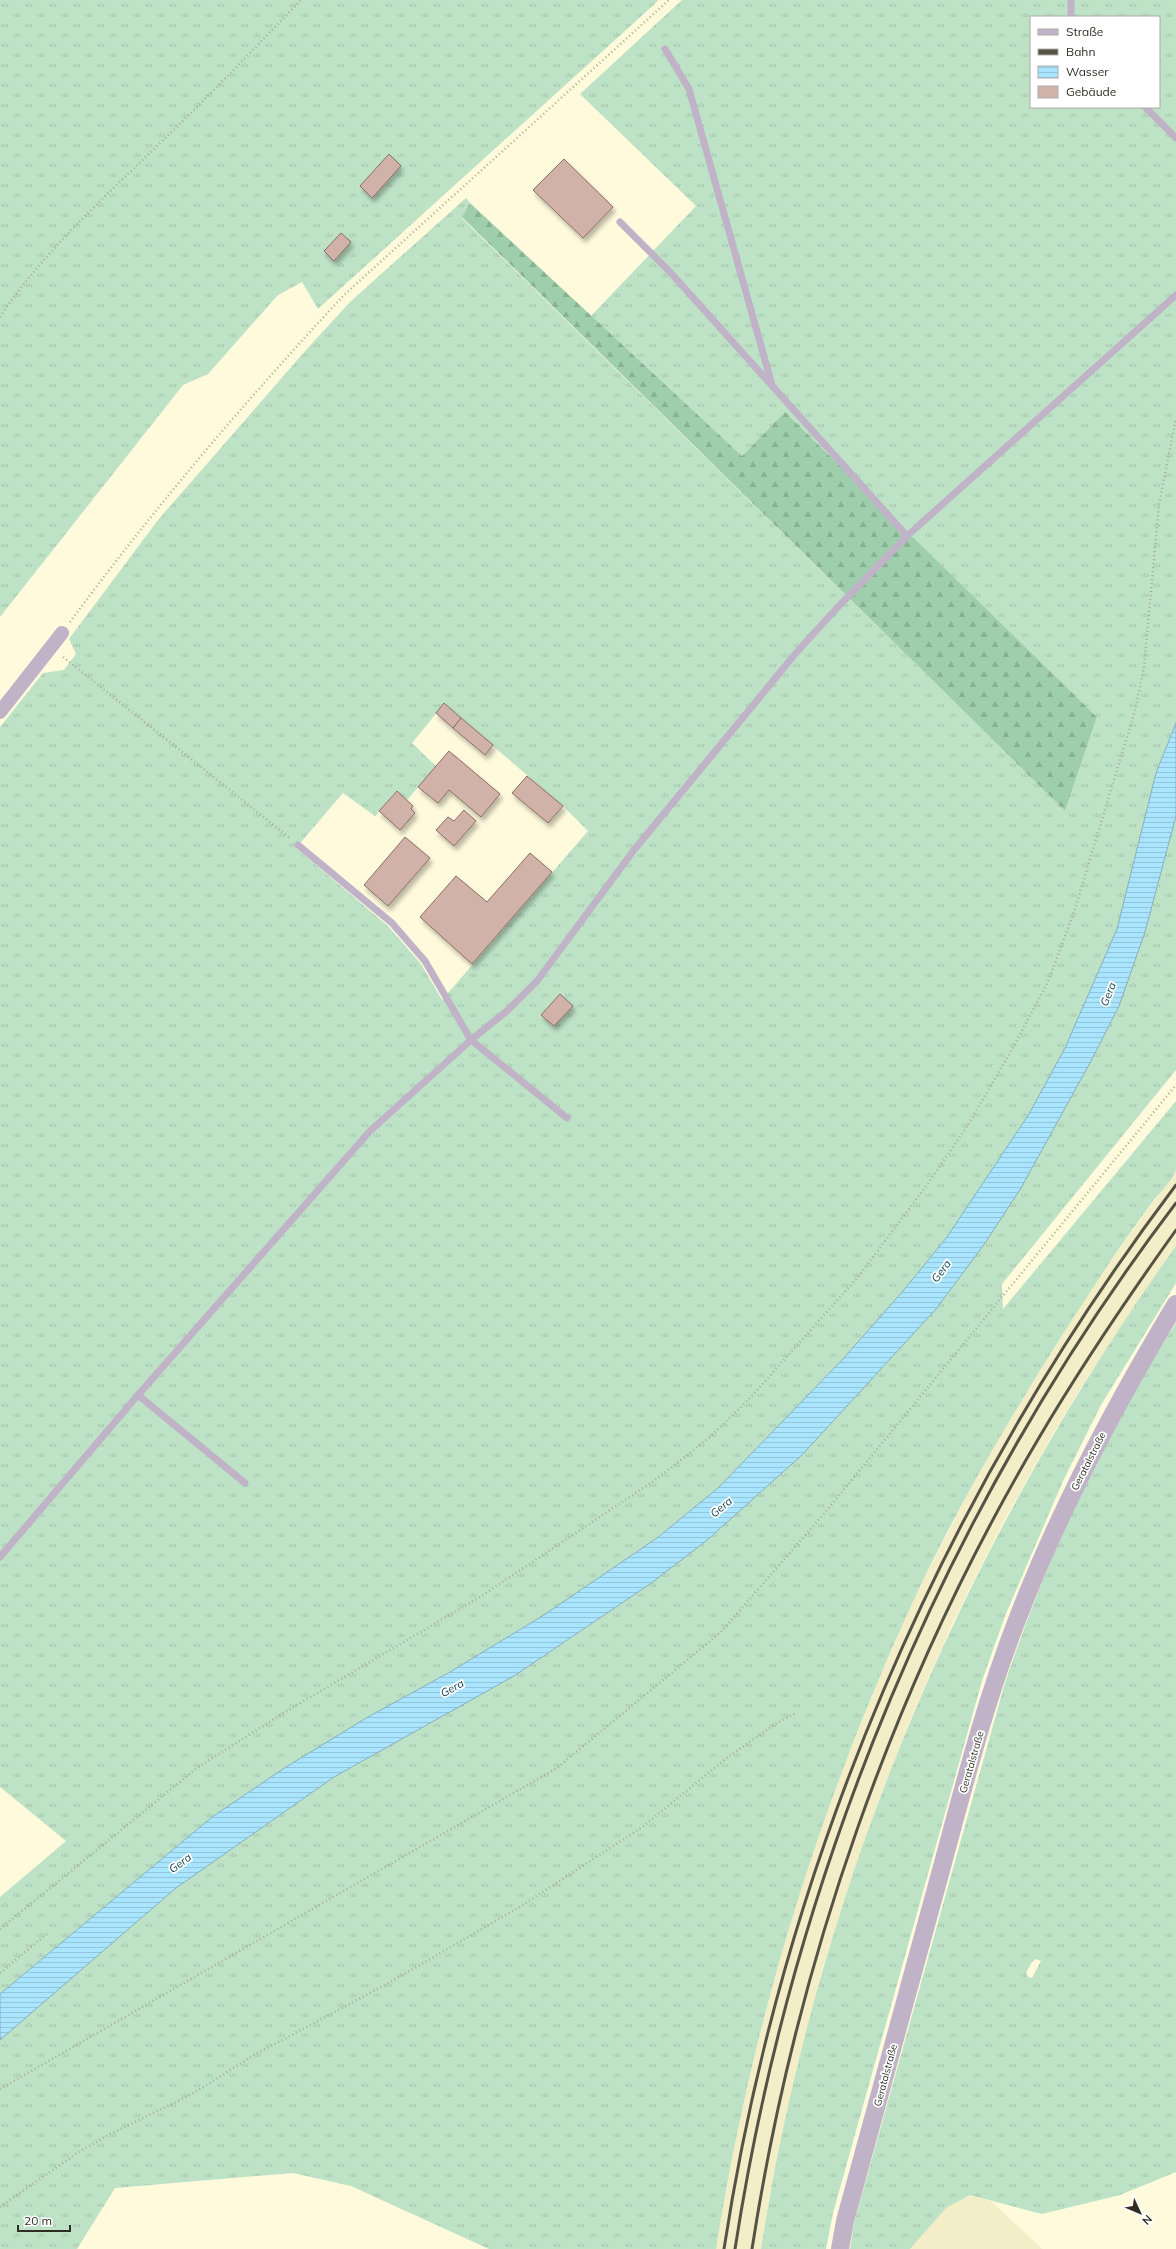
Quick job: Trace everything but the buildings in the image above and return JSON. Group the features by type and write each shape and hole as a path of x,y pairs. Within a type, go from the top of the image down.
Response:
{"street":[{"path":"0,712 62,633"},
{"name":"Geratalstraße","path":"840,2249 845,2221 966,1778 1016,1620 1075,1488 1112,1413 1176,1304"}],"lane":[{"path":"1071,0 1071,16"},
{"path":"665,49 689,89 773,387"},
{"path":"1146,108 1176,138"},
{"path":"620,222 670,272 908,536"},
{"path":"0,1557 138,1395 370,1131 471,1040 508,1010 537,981 634,850 796,653 908,536 1176,295"},
{"path":"298,845 392,922 425,962 471,1040 567,1118"},
{"path":"138,1395 245,1483"}],"path":[{"path":"0,317 17,291 77,226 302,0"},
{"path":"62,633 151,514 299,343 344,296 669,0"},
{"path":"0,1929 197,1768 285,1712 480,1597 658,1478 710,1437 751,1397 858,1277 927,1185 966,1128 1010,1053 1048,982 1075,909 1136,707 1144,667 1159,504 1176,419"},
{"path":"70,662 298,845"},
{"path":"0,2089 557,1768 716,1636 757,1592 833,1503 1176,1085"},
{"path":"0,2207 77,2153 110,2134 190,2095 256,2054 387,1984 531,1900 641,1828 728,1757 777,1723 796,1712"},
{"path":"0,1973 48,1933"}],"shaded area":[{"path":"1176,1171 1176,1246 1088,1376 1048,1442 1003,1522 953,1622 913,1713 881,1794 847,1891 822,1970 769,2198 761,2249 716,2249 725,2190 745,2090 779,1958 804,1876 839,1779 872,1696 912,1603 963,1503 1009,1419 1104,1270"},
{"path":"970,2195 992,2202 1042,2249 910,2249 946,2208"}],"green space":[{"path":"0,0 658,1 318,309 302,282 278,295 208,374 183,385 0,617"},
{"path":"682,0 1176,0 1176,723 1156,773 1117,929 1065,1048 1029,1114 947,1237 903,1291 841,1361 718,1488 657,1538 544,1615 450,1672 368,1717 212,1817 0,1994 0,1897 66,1841 0,1787 0,727 43,673 64,670 76,654 69,639 158,520 306,350 350,302 466,198 470,203 462,218 1065,811 1097,717 785,412 742,456 591,316 696,206 580,94","holes":["444,704 563,806 588,831 442,1000 421,964 389,927 296,848 343,793 375,816 396,791 407,800 436,766 412,743"]},
{"path":"470,203 742,456 785,412 1097,717 1065,811 462,217"},
{"path":"1176,816 1176,1070 1002,1284 1003,1309 1176,1101 1176,1170 1169,1182 1124,1241 1021,1401 952,1522 911,1606 877,1683 817,1841 791,1921 768,2002 748,2083 716,2249 489,2249 351,2186 293,2173 115,2188 77,2249 0,2249 0,2040 176,1888 334,1777 514,1676 650,1584 706,1541 802,1455 936,1309 983,1246 1021,1188 1091,1061 1119,1006 1145,932"},
{"path":"1176,1246 1176,1283 1101,1405 1063,1481 1005,1616 982,1681 833,2213 826,2249 761,2249 786,2114 820,1981 861,1851 910,1723 966,1599 1029,1478 1099,1360"},
{"path":"1176,1323 1176,2172 1120,2195 1042,2214 970,2195 946,2208 910,2249 850,2249 854,2223 1004,1686 1038,1591 1078,1499 1124,1409","holes":["1036,1959 1041,1961 1032,1978 1028,1977 1026,1973 1032,1962"]}],"water":[{"name":"Gera","path":"1176,723 1176,816 1145,932 1119,1006 1091,1061 1021,1188 983,1246 936,1309 802,1455 706,1541 650,1584 514,1676 334,1777 176,1888 0,2040 0,1994 212,1817 286,1767 368,1717 450,1672 544,1615 657,1538 718,1488 841,1361 903,1291 947,1237 1029,1114 1065,1048 1117,929 1156,773"}],"railway":[{"path":"724,2249 751,2106 786,1964 831,1825 884,1689 945,1557 1015,1428 1092,1304 1176,1185"},
{"path":"735,2249 761,2108 796,1969 839,1833 891,1699 950,1568 1018,1442 1093,1320 1176,1203"},
{"path":"752,2249 771,2142 795,2037 824,1932 857,1829 896,1727 939,1628 987,1530 1072,1383 1140,1280 1176,1230"}]}
